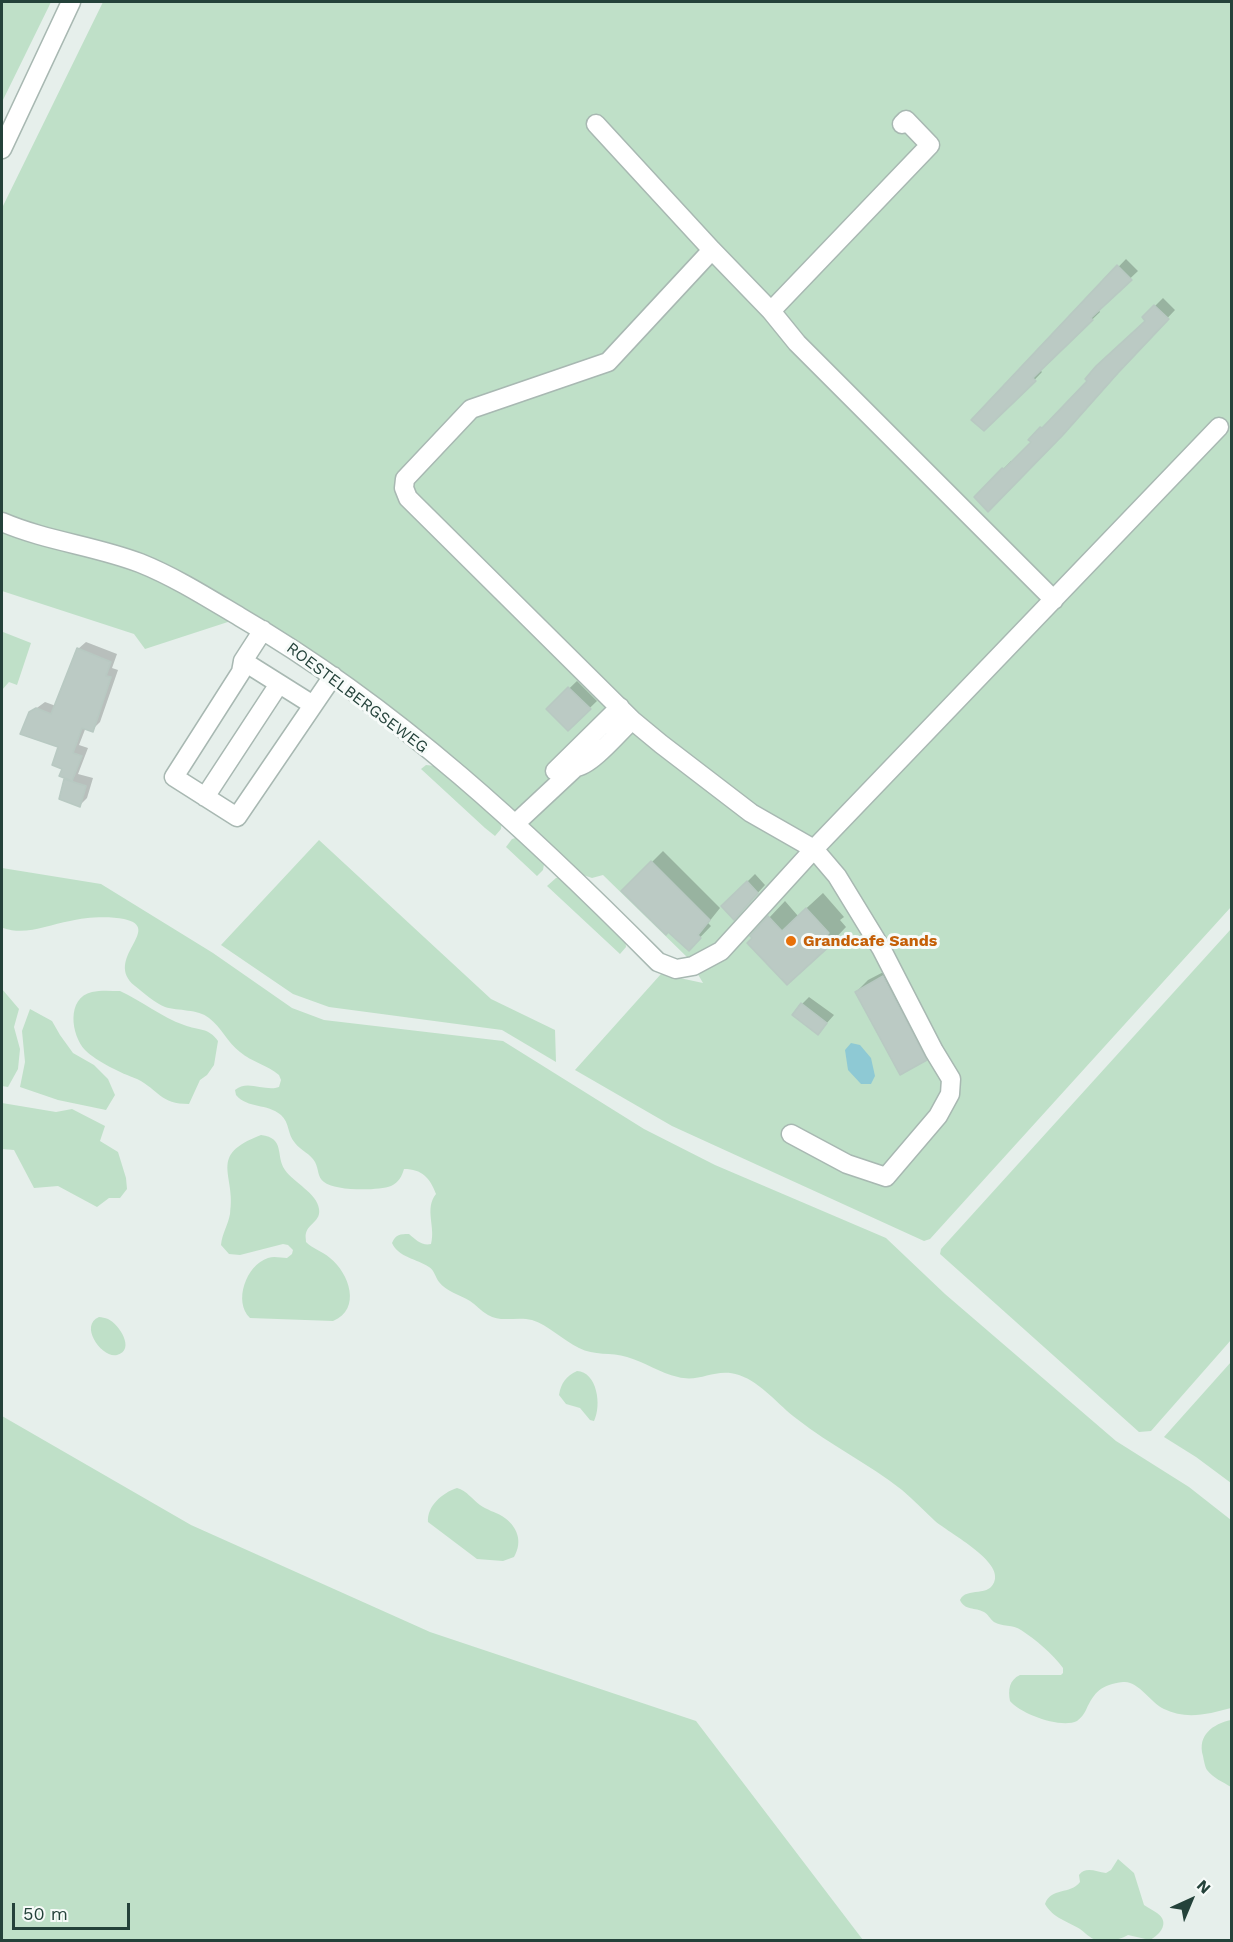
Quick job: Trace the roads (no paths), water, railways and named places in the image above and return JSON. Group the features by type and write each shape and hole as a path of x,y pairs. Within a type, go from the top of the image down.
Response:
{"street":[{"path":"2,149 71,2"},
{"path":"771,311 930,145 906,120 902,124"},
{"path":"596,124 771,311 797,343 1054,600"},
{"path":"712,250 608,362 471,409 405,478 404,488 408,498 626,713 661,744 751,813 814,849 837,876 848,909 881,948 951,1079 951,1094 938,1116 886,1177 859,1159 791,1134"},
{"path":"814,849 1219,427"},
{"name":"ROESTELBERGSEWEG","path":"2,522 140,563 191,588 263,630 333,676 512,820 561,864 658,962 676,969 693,966 721,951 814,849"},
{"path":"263,630 243,661 241,672 174,777 237,817 333,676"},
{"path":"243,661 313,705"},
{"path":"205,797 279,684"},
{"path":"512,820 626,713"}],"water":[{"path":"851,1043 860,1045 871,1058 875,1076 871,1084 861,1084 848,1070 845,1050"}],"place":[{"name":"Grandcafe Sands","path":"791,941"}]}
